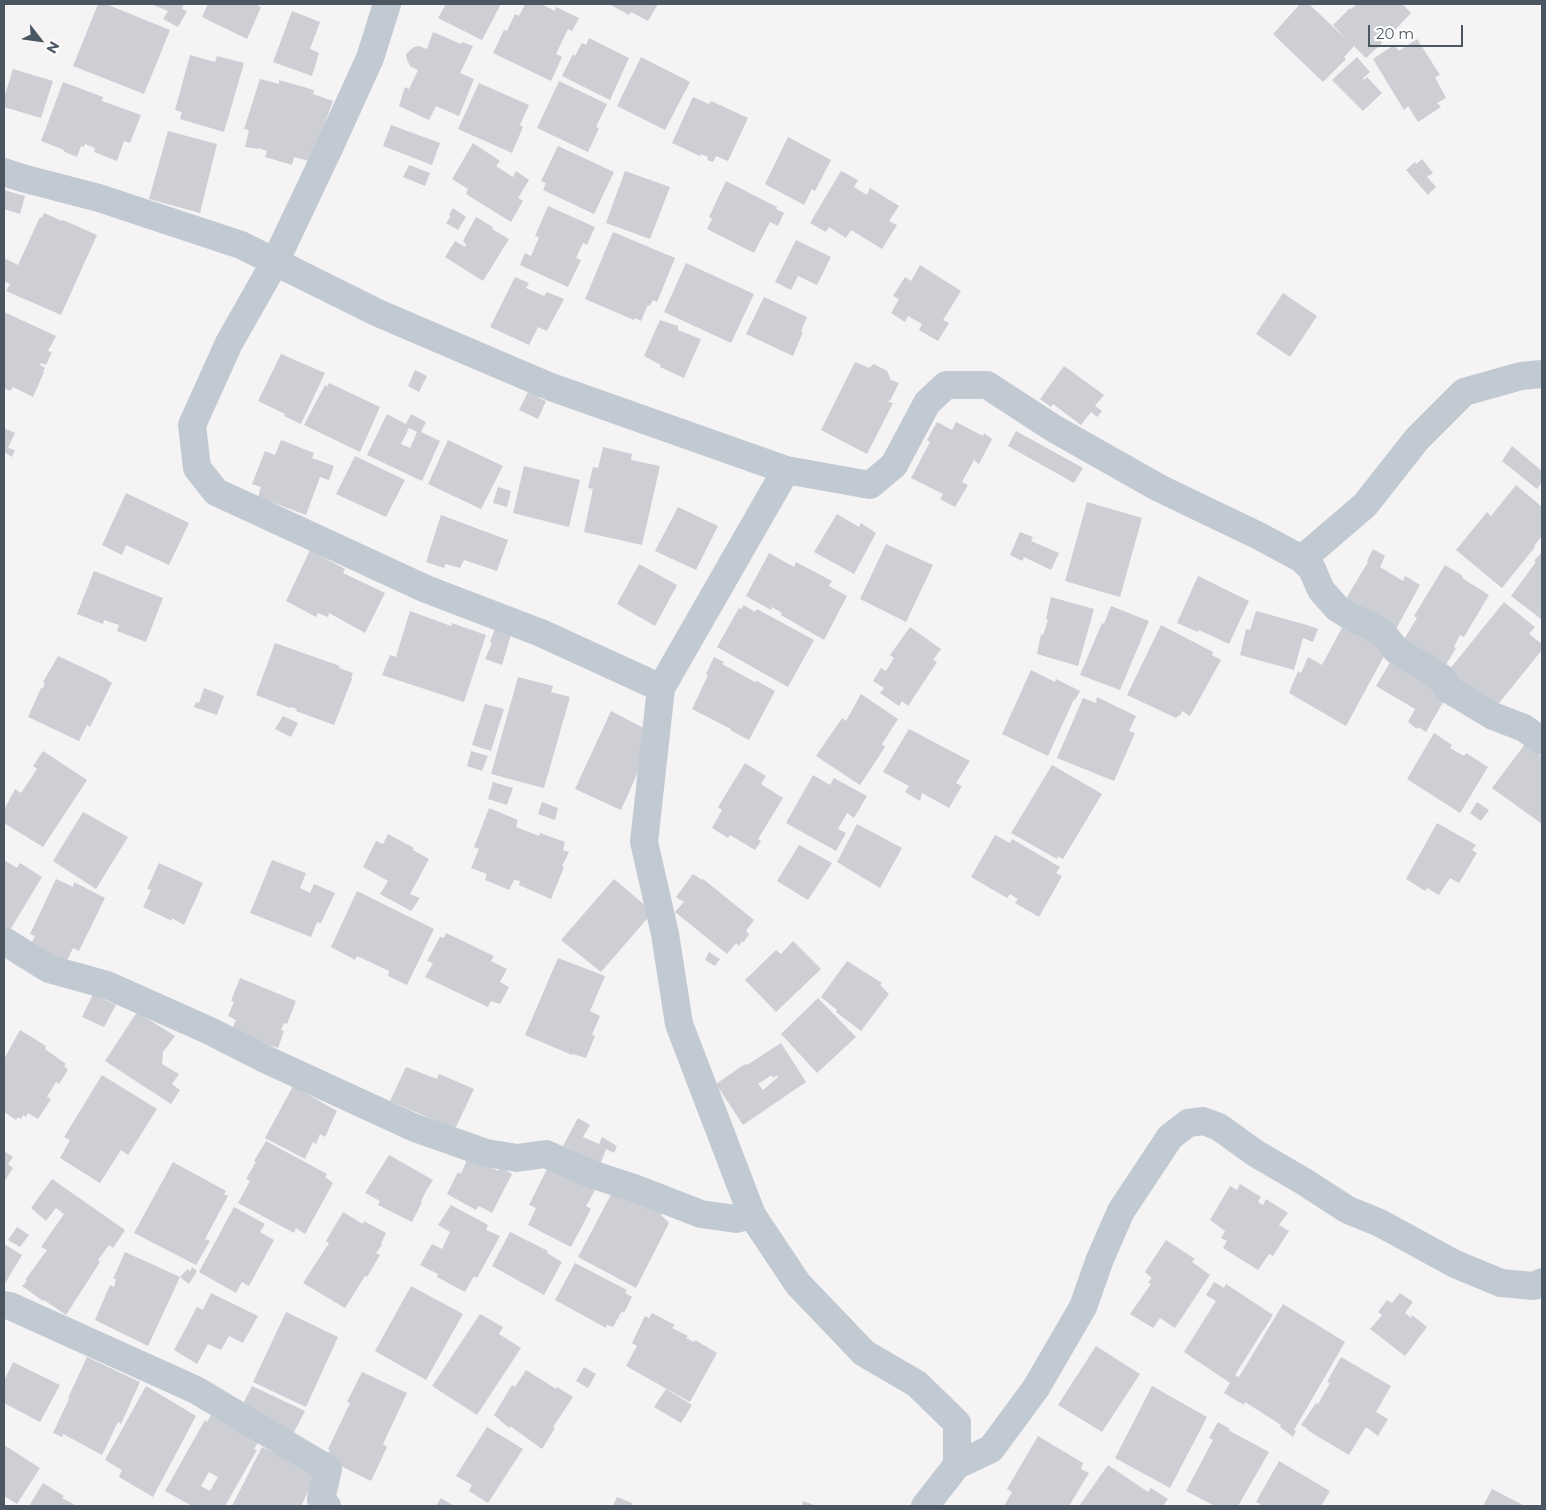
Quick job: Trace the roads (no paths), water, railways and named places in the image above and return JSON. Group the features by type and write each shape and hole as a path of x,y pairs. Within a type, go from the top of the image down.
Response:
{"street":[{"path":"387,4 370,58 275,262 229,343 192,425 198,468 216,492 426,588 541,633 661,688"},
{"path":"4,172 99,198 241,245 378,313 550,387 786,470 870,485 894,465 927,403 946,385 986,385 1053,428 1159,488 1302,559 1312,569 1322,590 1337,608 1382,632 1396,650 1442,678 1448,689 1493,716 1524,728 1542,741"},
{"path":"1302,559 1365,505 1417,439 1464,392 1521,376 1542,374"},
{"path":"786,470 661,688 644,842 665,934 679,1024 752,1214 798,1284 864,1354 917,1384 957,1423 957,1465 934,1504"},
{"path":"4,941 49,969 107,985 210,1031 265,1059 415,1128 486,1153 517,1158 546,1154 591,1174 634,1188 701,1214 736,1219 752,1214"},
{"path":"957,1465 991,1449 1036,1388 1083,1307 1100,1259 1121,1211 1170,1137 1188,1123 1203,1121 1219,1127 1255,1153 1304,1181 1348,1210 1380,1223 1455,1264 1501,1283 1534,1286 1542,1282"},
{"path":"4,1305 10,1306 196,1390 328,1469 321,1500 328,1506"}]}
